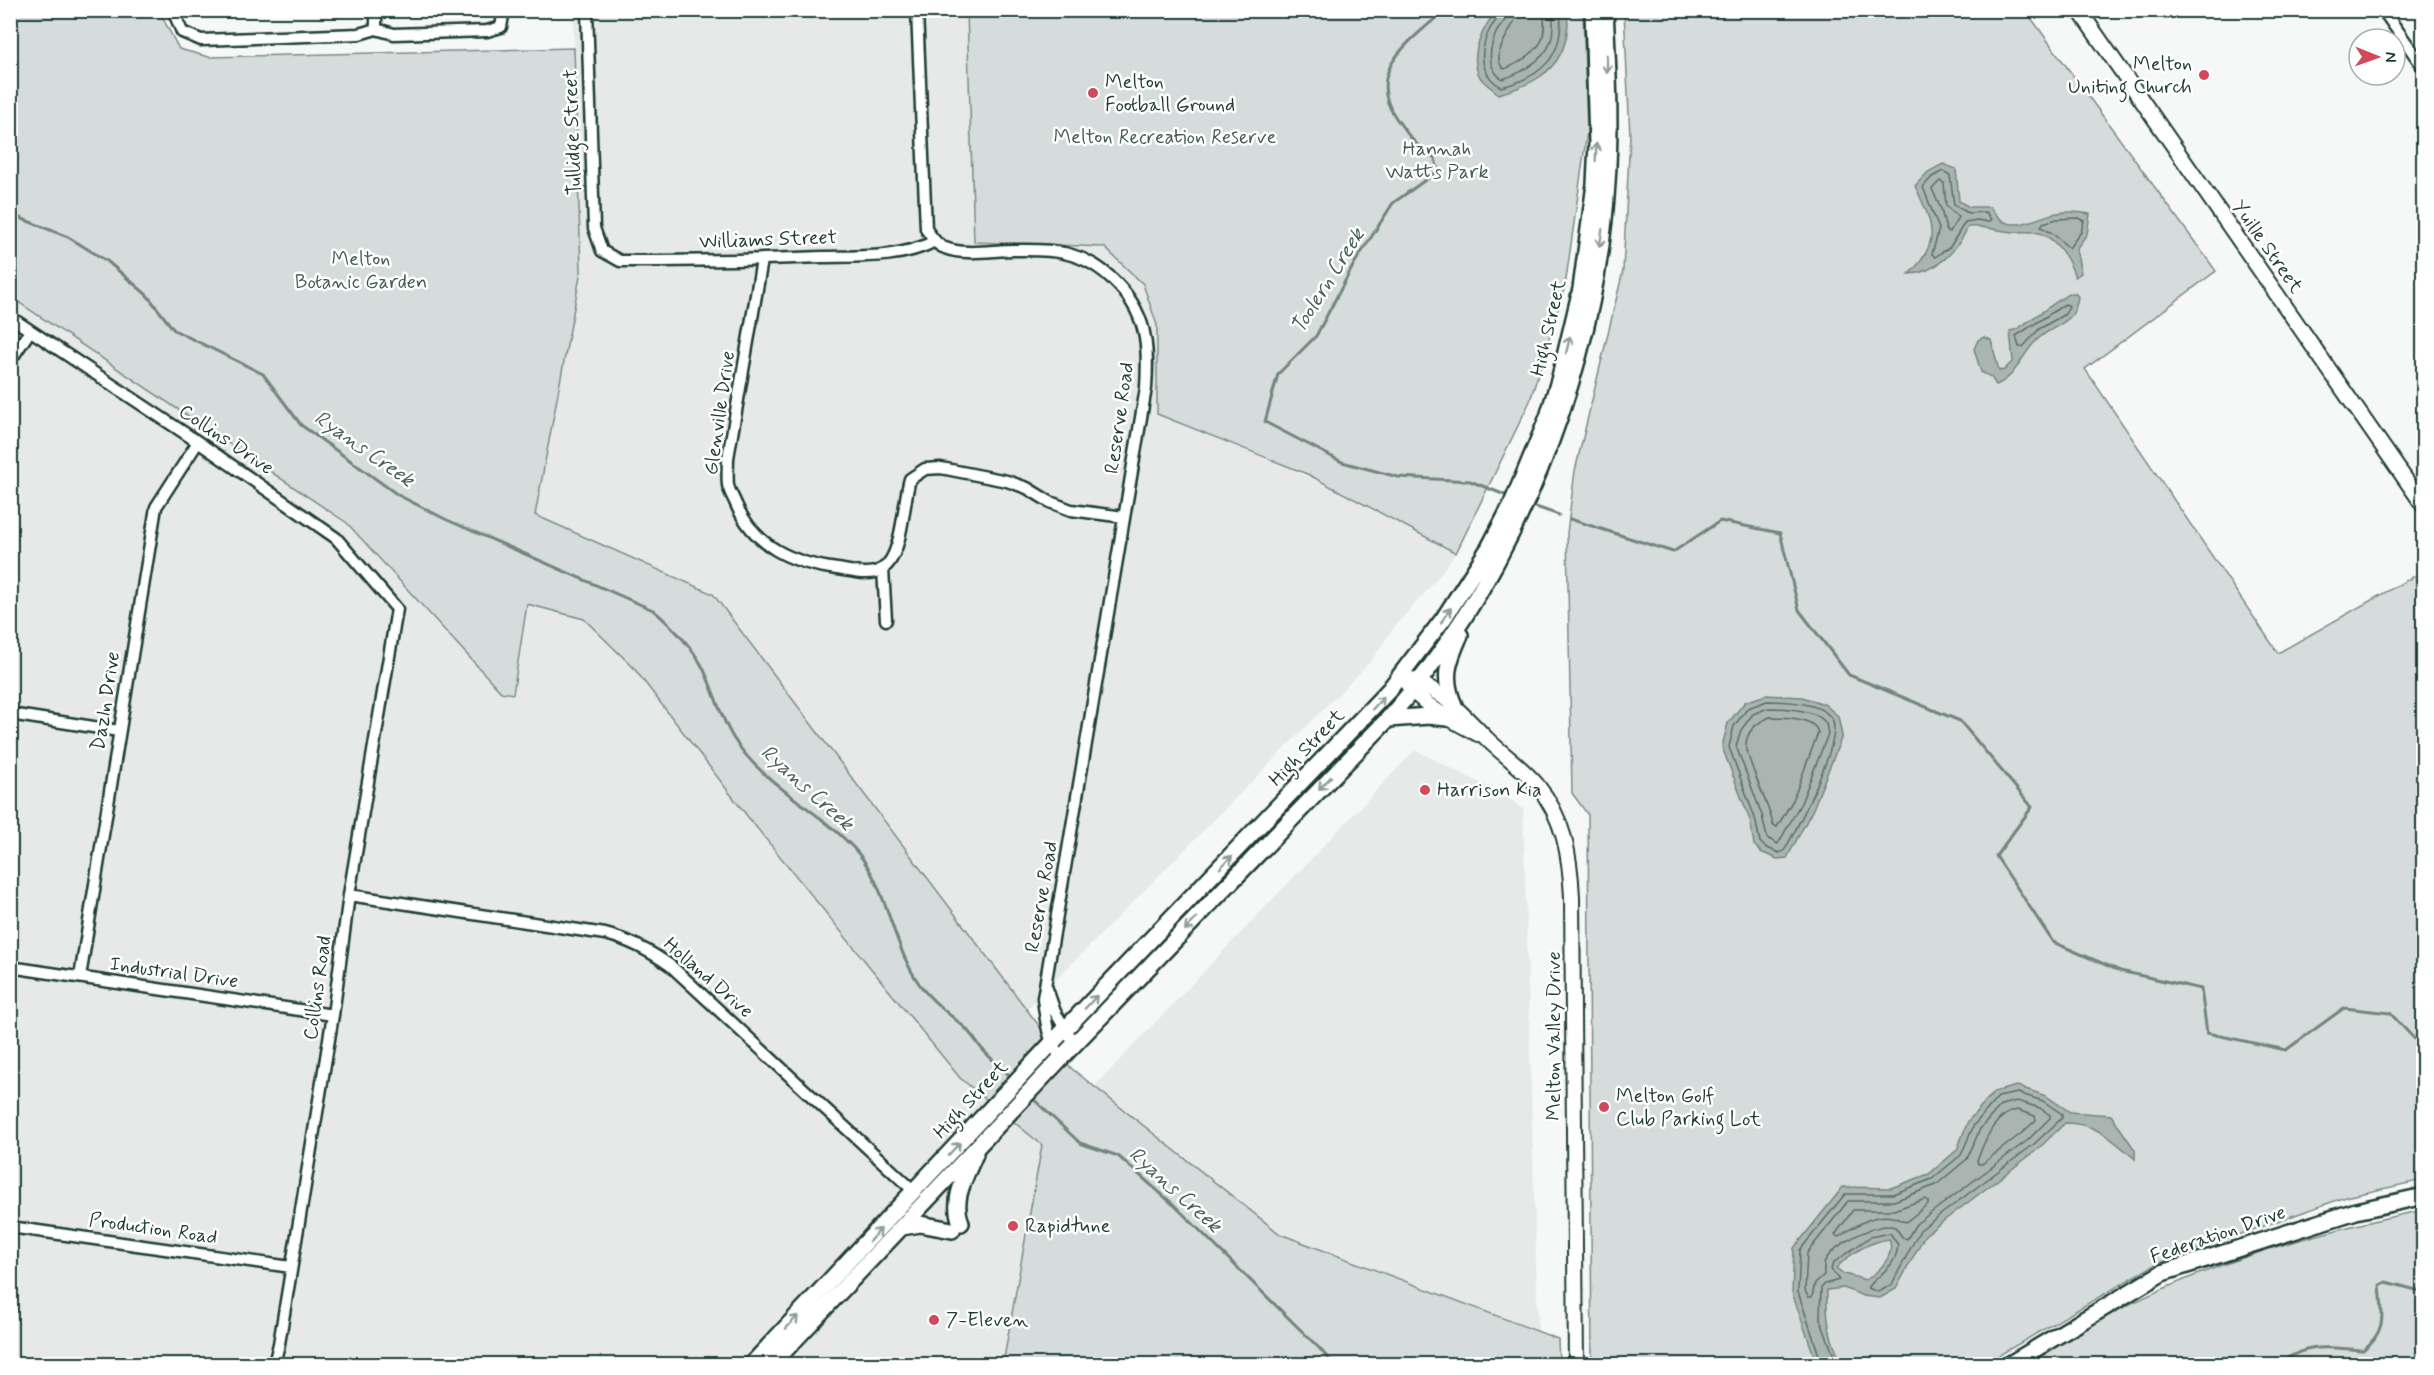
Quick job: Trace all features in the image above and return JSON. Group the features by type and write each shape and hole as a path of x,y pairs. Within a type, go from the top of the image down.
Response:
{"main road":[{"name":"High Street","path":"1528,482 1554,397 1581,289 1595,184 1597,142 1593,10"},
{"name":"High Street","path":"752,1365 920,1197 980,1143 1388,719 1416,687 1485,580 1528,482 1559,420 1578,359 1598,261 1607,184 1609,128 1605,10"},
{"name":"High Street","path":"772,1365 902,1227 920,1197 1018,1080 1402,676 1444,618 1516,508"},
{"path":"1388,719 1451,712 1447,685 1449,662 1485,580"},
{"path":"902,1227 920,1224 956,1226 957,1198 980,1143"},
{"name":"Federation Drive","path":"2010,1365 2162,1273 2356,1211 2424,1196"}],"street":[{"path":"173,10 182,32 201,40 359,34 376,29 394,34 487,31 501,27 504,10"},
{"path":"376,10 376,29"},
{"name":"Tullidge Street","path":"587,10 594,228 602,251"},
{"path":"917,10 924,209 926,229 935,242"},
{"name":"Yuille Street","path":"2079,10 2424,506"},
{"path":"2383,10 2424,68"},
{"name":"Williams Street","path":"602,251 620,261 762,260 896,254 920,249 935,242"},
{"name":"Reserve Road","path":"935,242 945,248 959,251 1041,250 1065,253 1090,262 1126,293 1145,335 1146,388 1044,998 1046,1026 1051,1044 1061,1058"},
{"name":"Glenville Drive","path":"762,260 728,458 728,486 740,515 756,536 782,555 808,565 867,574 883,569"},
{"name":"Collins Drive","path":"10,318 198,442 336,538 397,609 397,616"},
{"path":"10,361 30,331"},
{"name":"Dazln Drive","path":"80,977 156,507 198,442"},
{"path":"886,620 883,569 896,554 904,496 910,479 925,469 940,468 1007,481 1027,488 1050,502 1071,510 1124,517"},
{"name":"Collins Road","path":"274,1365 333,1015 349,895 397,616"},
{"name":"Melton Valley Drive","path":"1402,676 1486,738 1537,785 1559,821 1569,858 1572,908 1576,1365"},
{"path":"10,714 119,731"},
{"name":"Holland Drive","path":"349,895 605,933 628,940 651,951 671,966 920,1197"},
{"name":"Industrial Drive","path":"10,967 333,1015"},
{"name":"Reserve Road","path":"1046,986 1055,1012 1075,1044"},
{"name":"Production Road","path":"10,1227 291,1267"}],"shaded area":[{"path":"967,10 974,242 1104,247 1143,284 1157,325 1157,414 1307,476 1456,553 1430,587 1394,627 1372,660 1026,1010 713,594 534,516 581,271 573,11"},
{"path":"10,297 347,523 501,692 513,693 527,604 584,618 633,667 748,817 960,1078 1042,1145 1003,1364 11,1364"},
{"path":"1415,750 1502,794 1523,809 1538,1331 1280,1234 1094,1087"}],"green space":[{"name":"Melton Botanic Garden","path":"10,11 159,11 179,49 209,57 574,48 581,271 535,515 713,594 1071,1068 1280,1234 1558,1339 1559,1364 1003,1364 1042,1145 960,1078 748,817 633,667 584,619 527,604 513,694 501,692 347,523 11,297"},
{"path":"967,11 1583,11 1587,132 1565,286 1530,401 1456,553 1307,474 1157,414 1157,325 1143,284 1104,247 974,242"},
{"path":"1624,11 2026,11 2216,271 2085,369 2278,653 2423,571 2423,1180 2346,1197 2156,1264 1984,1364 1592,1364 1588,815 1572,793 1567,533 1575,471 1623,271 1630,135"},
{"path":"2423,1210 2423,1364 2025,1364 2061,1341 2138,1300 2217,1267 2298,1240"}],"water":[{"path":"1497,10 1566,11 1568,21 1562,50 1550,69 1532,82 1498,94 1480,77 1476,60 1476,51 1482,33"},
{"path":"1943,164 1956,169 1959,201 1969,207 1990,207 1999,218 2007,223 2019,224 2061,212 2090,214 2087,234 2076,249 2081,273 2075,277 2060,249 2042,234 1968,227 1952,252 1937,265 1919,273 1909,274 1927,252 1931,231 1930,221 1915,186 1928,172"},
{"path":"2068,294 2076,294 2078,297 2073,314 2038,339 2003,382 1996,385 1991,377 1981,372 1974,349 1978,340 1984,337 1991,340 1999,371 2004,370 2013,361 2010,331 2017,329"},
{"path":"1766,695 1802,697 1824,704 1838,716 1842,736 1813,809 1787,858 1777,859 1761,852 1754,845 1750,820 1722,747 1728,723 1745,702"},
{"path":"2017,1086 2046,1096 2070,1112 2111,1115 2135,1150 2135,1159 2095,1129 2065,1123 2037,1150 1925,1235 1896,1289 1880,1298 1863,1296 1844,1288 1827,1290 1827,1309 1832,1338 1844,1364 1817,1364 1792,1293 1794,1248 1843,1187 1891,1188 1929,1174 1957,1150 1968,1121 1994,1092","holes":["1889,1239 1891,1245 1885,1262 1866,1280 1844,1274 1836,1268 1854,1253 1874,1243"]}],"waterway":[{"name":"Toolern Creek","path":"1445,10 1396,57 1388,71 1385,85 1387,101 1396,118 1413,141 1435,158 1438,171 1393,203 1354,264 1316,336 1278,374 1265,422 1342,462 1398,477 1470,481 1510,497"},
{"name":"Ryans Creek","path":"10,214 68,237 107,261 147,295 174,330 263,374 301,425 398,495 445,519 653,610 660,616 685,641 701,664 729,730 746,756 777,785 844,838 868,867 903,953 924,991 966,1029 986,1054 1013,1079"},
{"name":"Toolern Creek","path":"1530,505 1559,515"},
{"name":"Toolern Creek","path":"1570,519 1673,552 1720,521 1780,533 1799,610 1849,675 1960,721 2032,807 1996,856 2053,942 2120,971 2201,989 2207,1033 2286,1050 2344,1008 2390,1013 2424,1049"},
{"name":"Ryans Creek","path":"1030,1096 1080,1143 1118,1156 1175,1206 1333,1364"},
{"name":"Toolern Creek","path":"2282,1364 2301,1351 2311,1349 2363,1350 2371,1343 2382,1321 2380,1285 2386,1282 2424,1292"}],"place":[{"name":"Melton Uniting Church","path":"2204,75"},
{"name":"Melton Football Ground","path":"1093,93"},
{"name":"Harrison Kia","path":"1425,790"},
{"name":"Melton Golf Club Parking Lot","path":"1604,1107"},
{"name":"Rapidtune","path":"1013,1226"},
{"name":"7-Eleven","path":"934,1320"}],"park label":[{"name":"Melton Recreation Reserve","path":"1165,137"},
{"name":"Hannah Watts Park","path":"1437,160"}]}
